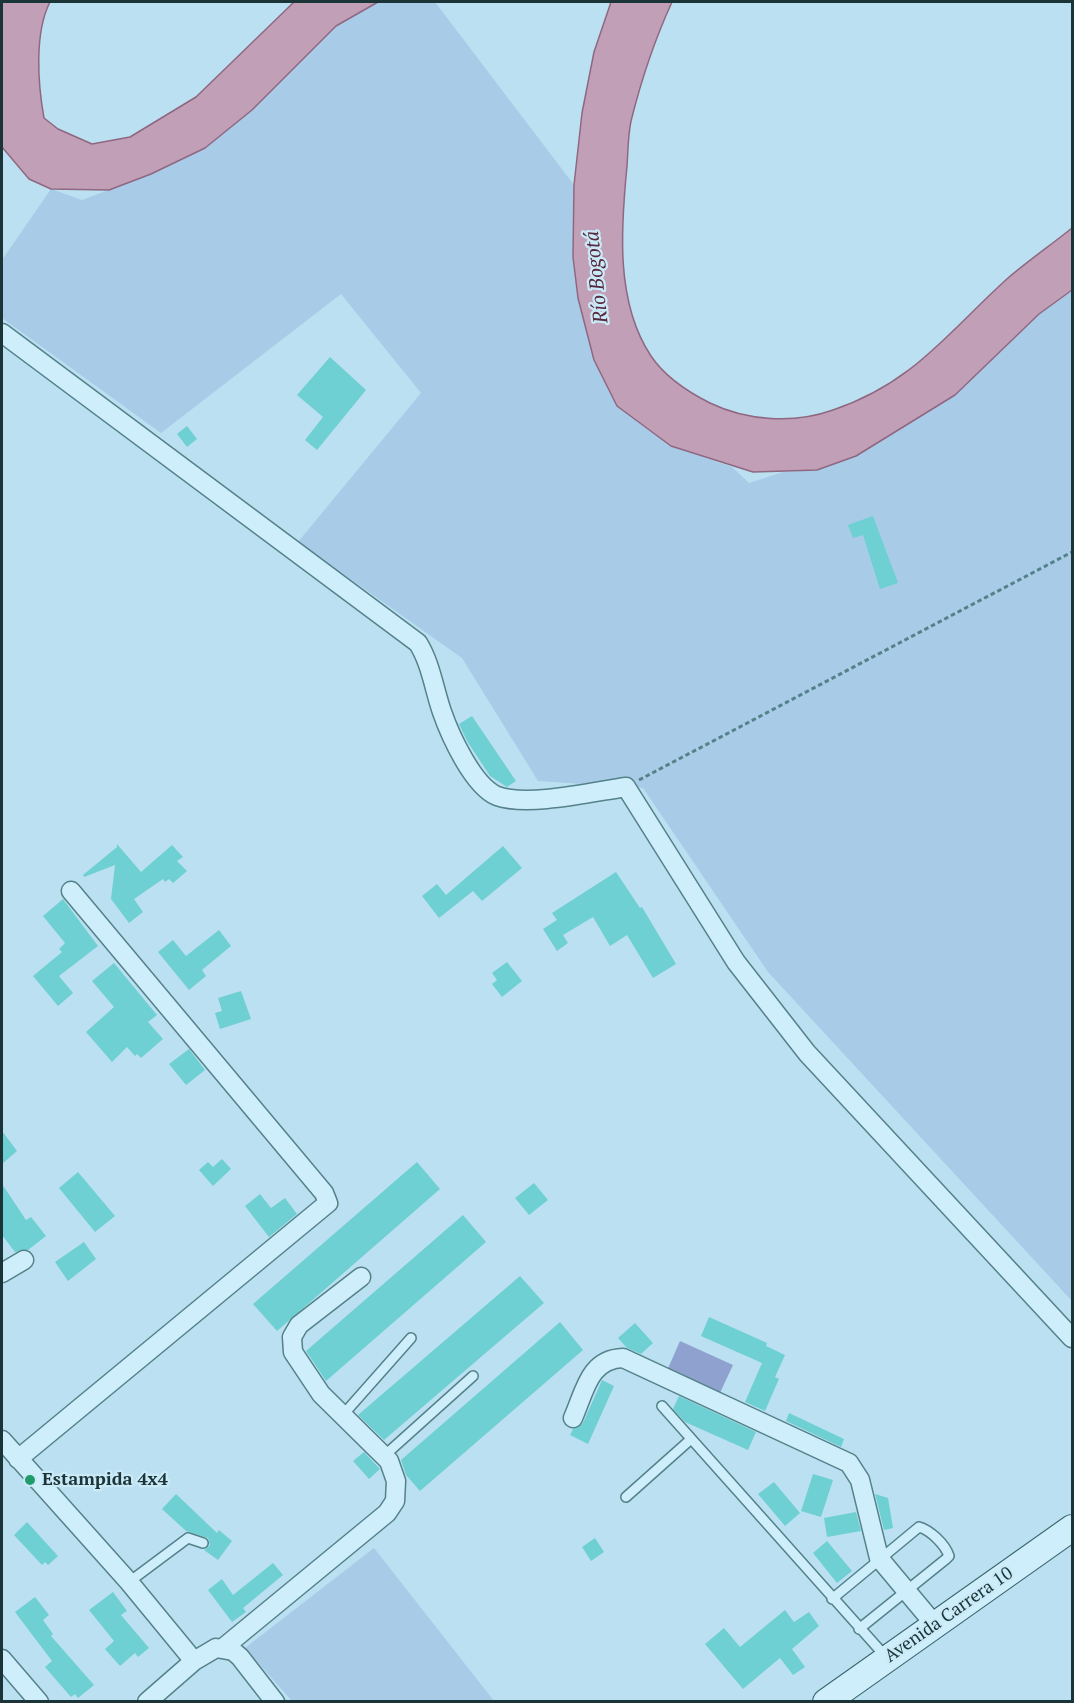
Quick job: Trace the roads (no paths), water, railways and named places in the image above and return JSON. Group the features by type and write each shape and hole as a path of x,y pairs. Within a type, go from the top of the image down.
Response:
{"street":[{"path":"2,333 418,643 426,656 442,712 455,742 486,789 497,796 544,799 626,787 736,962 807,1053 1072,1338"},
{"path":"18,1459 328,1203 324,1193 71,891"},
{"path":"2,1273 24,1260"},
{"path":"223,1648 387,1513 395,1501 396,1481 389,1461 321,1394 293,1352 292,1337 299,1325 361,1277"},
{"path":"573,1418 596,1367 609,1358 623,1358 849,1463 860,1480 879,1558 934,1625"},
{"path":"2,1440 129,1582 194,1662"},
{"name":"Avenida Carrera 10","path":"826,1701 1072,1528"},
{"path":"147,1701 216,1647 240,1657 275,1701"},
{"path":"2,1659 39,1701"}],"lane":[{"path":"342,1416 411,1338"},
{"path":"384,1456 473,1376"},
{"path":"662,1406 887,1658"},
{"path":"626,1497 690,1440"},
{"path":"832,1599 919,1527 926,1529 947,1550 949,1556 946,1559 859,1629"},
{"path":"129,1582 188,1538 203,1543"}],"water":[{"path":"2,2 50,2 41,29 39,44 40,90 44,118 58,129 92,144 130,137 196,97 294,2 378,2 336,26 252,110 205,148 151,174 109,190 51,189 29,179 2,147"},
{"name":"Río Bogotá","path":"611,2 672,2 649,60 631,121 623,214 623,264 631,312 639,335 663,371 693,394 739,414 787,419 833,410 861,399 886,385 929,354 1008,278 1072,228 1072,290 1039,314 955,395 856,456 817,470 753,472 671,446 617,406 594,360 578,298 573,257 574,185 582,113 594,52"}],"place":[{"name":"Estampida 4x4","path":"30,1480"}]}
